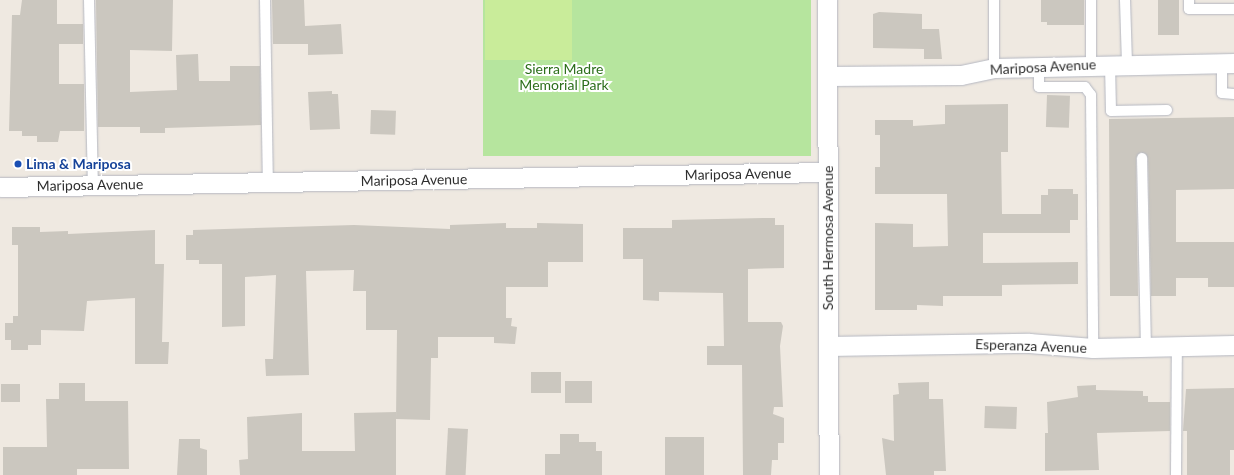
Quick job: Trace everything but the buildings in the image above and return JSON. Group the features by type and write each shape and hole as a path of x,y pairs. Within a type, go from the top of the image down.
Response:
{"street":[{"name":"South Hermosa Avenue","path":"827,0 829,475"},
{"name":"Mariposa Avenue","path":"828,76 961,75 994,68 1118,64 1228,63"},
{"name":"Mariposa Avenue","path":"0,187 93,184 828,172"},
{"name":"Esperanza Avenue","path":"828,346 1029,343 1093,348 1234,345"}],"lane":[{"path":"89,0 93,184"},
{"path":"265,0 268,182"},
{"path":"994,0 994,68"},
{"path":"1091,0 1091,65"},
{"path":"1125,0 1118,64 1110,111 1167,110"},
{"path":"1189,4 1234,9"},
{"path":"1228,63 1222,93 1234,94"},
{"path":"1039,67 1039,87 1085,87 1091,95 1093,348"},
{"path":"1142,158 1146,347"},
{"path":"1176,475 1177,346"}],"green space":[{"name":"Sierra Madre Memorial Park","path":"483,0 811,0 811,156 483,156"},
{"path":"485,0 572,0 572,60 485,60"}],"place":[{"name":"Lima & Mariposa","path":"18,164"}]}
